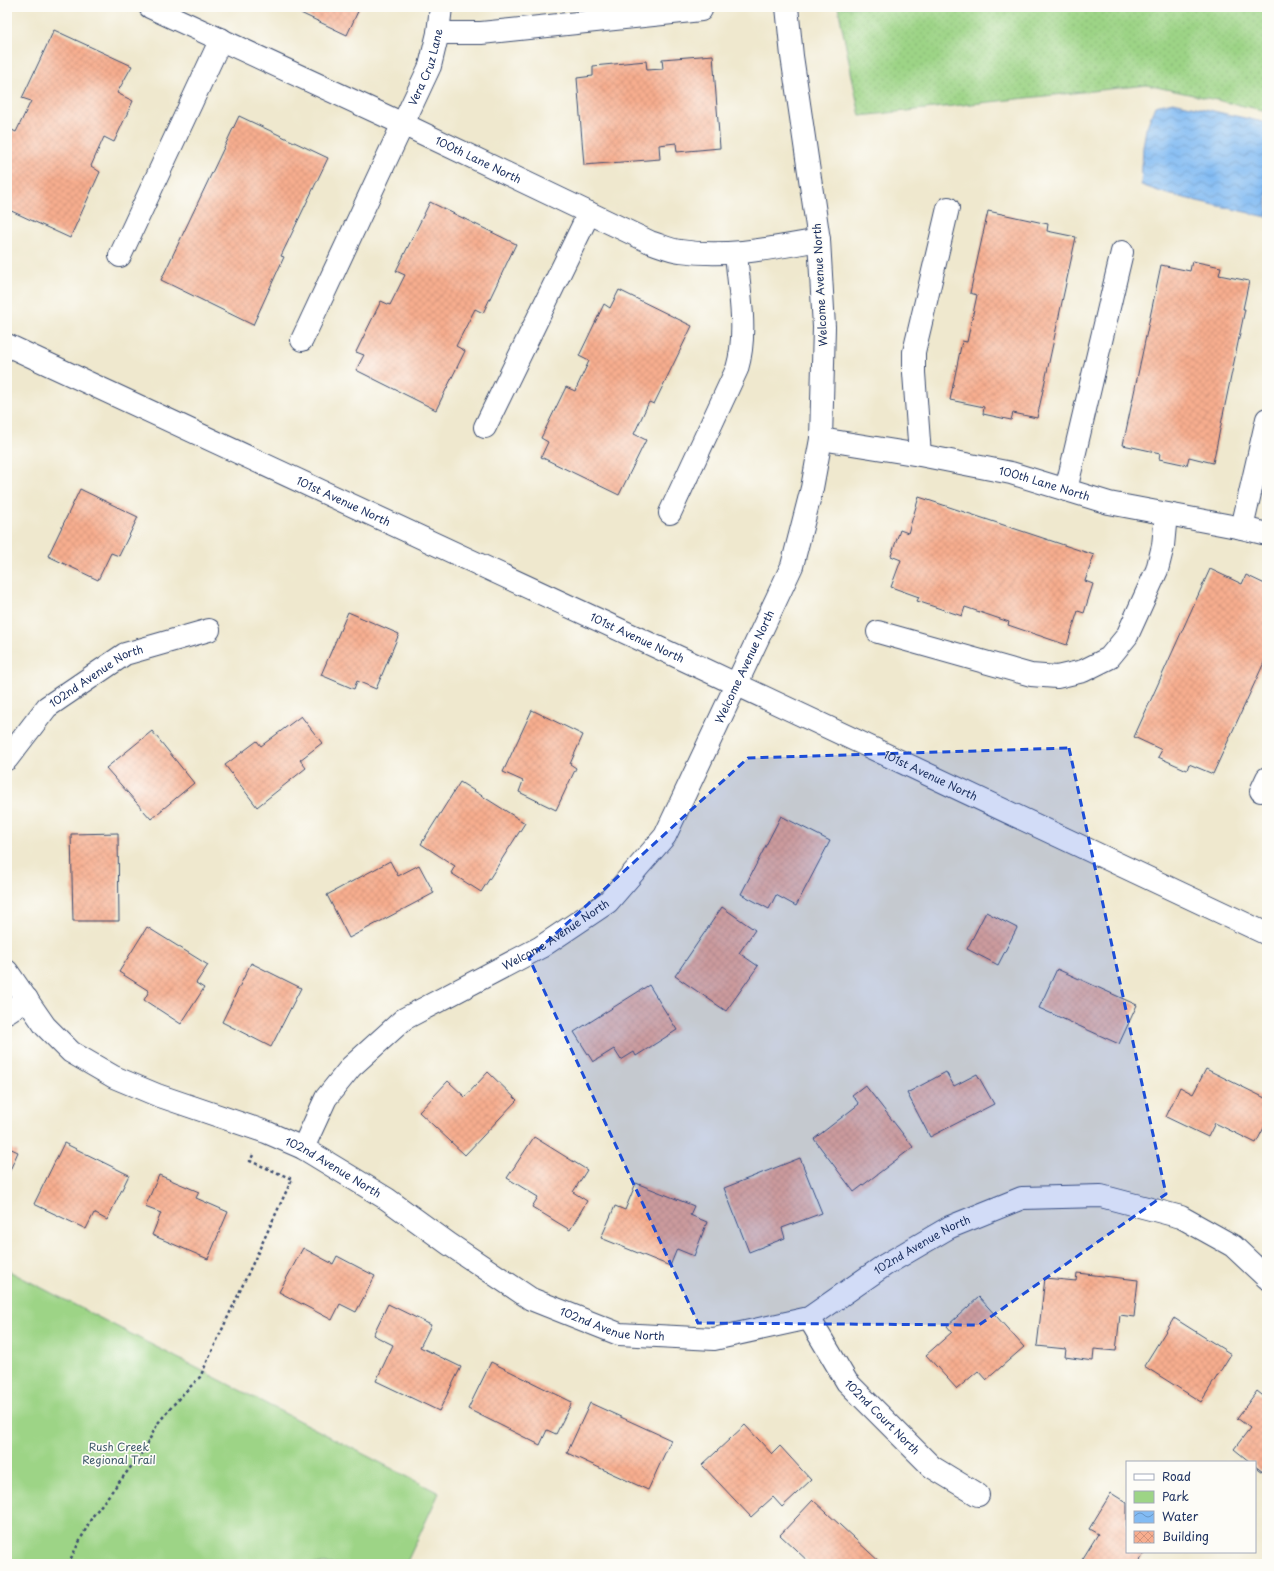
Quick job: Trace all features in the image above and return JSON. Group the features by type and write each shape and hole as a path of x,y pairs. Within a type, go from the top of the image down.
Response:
{"street":[{"name":"100th Lane North","path":"150,7 404,124 650,242 678,251 736,253 819,240"},
{"name":"Vera Cruz Lane","path":"302,340 430,66 438,33 441,7"},
{"name":"Welcome Avenue North","path":"303,1148 326,1098 351,1067 404,1019 541,947 608,902 665,836 792,566 812,488 821,439 824,327 819,240 792,56 787,7"},
{"path":"438,33 481,33 701,10"},
{"path":"120,256 221,40"},
{"path":"920,455 914,373 914,352 948,208"},
{"path":"486,427 589,213"},
{"path":"1066,490 1122,252"},
{"path":"670,514 737,369 742,353 743,332 736,253"},
{"name":"101st Avenue North","path":"7,345 1267,934"},
{"path":"1242,528 1267,419"},
{"name":"100th Lane North","path":"821,439 920,455 1012,473 1110,503 1267,534"},
{"path":"878,632 1031,675 1057,677 1083,672 1108,658 1127,636 1157,570 1164,546 1166,514"},
{"name":"102nd Avenue North","path":"7,760 47,707 125,654 209,630"},
{"name":"102nd Avenue North","path":"7,970 45,1026 72,1052 114,1077 156,1095 266,1132 303,1148 387,1199 449,1244 531,1299 619,1334 714,1339 809,1318 885,1264 950,1227 1022,1198 1101,1196 1182,1217 1233,1246 1267,1278"},
{"path":"7,1012 27,999"},
{"name":"102nd Court North","path":"809,1318 847,1382 932,1467 978,1495"}],"path":[{"path":"68,1564 92,1517 144,1450 158,1422 200,1377 292,1179"}],"highlighted area":[{"path":"1069,748 1166,1194 979,1325 698,1323 529,958 748,758"}],"green space":[{"path":"838,7 1267,7 1267,111 1147,85 860,116"},
{"name":"Rush Creek Regional Trail","path":"7,1270 439,1493 406,1564 7,1564"}],"water":[{"path":"1173,102 1267,123 1267,217 1167,194 1141,185 1143,147 1146,129 1155,106"}],"building":[{"path":"288,7 360,7 347,35"},
{"path":"54,30 132,66 117,93 133,101 114,142 104,137 91,166 100,172 70,238 7,209 7,131 8,128 16,132 31,101 22,98"},
{"path":"713,55 720,148 677,152 676,143 659,145 660,159 584,165 577,78 593,76 593,66 646,61 647,70 663,69 662,59"},
{"path":"239,116 328,158 281,256 284,257 253,325 161,280"},
{"path":"430,202 516,244 483,313 475,309 456,346 465,351 436,410 356,370 364,355 356,352 381,301 390,305 405,275 396,271"},
{"path":"988,211 1048,224 1047,231 1076,237 1037,418 1013,413 1011,420 983,414 984,407 950,400 962,341 967,342 977,295 970,293"},
{"path":"1192,261 1221,267 1219,275 1249,281 1243,309 1245,309 1213,463 1189,457 1187,465 1159,459 1160,453 1123,445 1161,265 1190,271"},
{"path":"619,290 692,326 654,404 649,402 634,434 646,440 619,495 541,457 548,442 541,438 566,387 575,391 589,361 579,356 604,304 610,308"},
{"path":"80,489 138,517 119,556 111,553 98,580 48,556"},
{"path":"919,497 1094,555 1085,581 1093,584 1084,613 1078,611 1067,645 1008,625 1009,622 965,607 962,616 917,601 919,597 891,587 901,560 891,556 900,530 908,533"},
{"path":"1210,569 1242,584 1246,575 1267,585 1267,656 1213,774 1189,764 1187,770 1158,757 1162,750 1134,737"},
{"path":"348,612 399,634 376,689 357,681 354,689 321,675"},
{"path":"532,710 583,735 570,764 576,768 556,810 519,792 523,781 503,772"},
{"path":"301,716 322,743 300,760 306,768 257,807 225,765 257,741 261,746"},
{"path":"152,731 194,783 151,819 106,768"},
{"path":"460,782 525,823 481,892 451,873 455,866 421,844"},
{"path":"781,816 830,841 796,906 776,895 769,909 741,894"},
{"path":"118,833 119,921 73,921 71,834"},
{"path":"390,861 398,876 419,865 434,893 349,938 327,895"},
{"path":"722,907 755,930 739,953 758,966 726,1011 675,976"},
{"path":"986,912 1017,928 998,965 967,949"},
{"path":"147,927 208,965 196,983 204,988 181,1024 144,1000 149,991 119,972"},
{"path":"251,963 301,988 271,1047 222,1022"},
{"path":"1057,969 1137,1005 1119,1044 1039,1008"},
{"path":"649,985 677,1030 636,1056 634,1052 621,1060 614,1049 593,1062 574,1032"},
{"path":"1206,1069 1267,1099 1267,1122 1256,1143 1215,1123 1208,1137 1166,1117 1180,1087 1193,1094"},
{"path":"488,1072 517,1100 465,1155 419,1112 448,1081 465,1097"},
{"path":"946,1072 954,1086 977,1074 994,1104 930,1137 907,1093"},
{"path":"865,1085 913,1147 854,1192 814,1139 859,1104 852,1095"},
{"path":"534,1137 587,1170 573,1192 587,1201 570,1230 532,1207 538,1197 507,1178"},
{"path":"64,1143 129,1175 107,1220 94,1213 86,1229 34,1204"},
{"path":"7,1147 18,1152 7,1177"},
{"path":"800,1158 822,1213 782,1228 785,1238 749,1252 724,1188"},
{"path":"159,1175 199,1192 196,1198 228,1212 208,1259 152,1235 161,1213 145,1207"},
{"path":"636,1183 694,1206 690,1215 707,1222 694,1256 677,1249 670,1266 601,1238 615,1206 625,1210"},
{"path":"303,1248 333,1264 337,1256 375,1276 356,1312 340,1304 332,1320 279,1292"},
{"path":"1077,1273 1138,1280 1134,1317 1120,1315 1116,1351 1094,1349 1093,1361 1065,1357 1066,1349 1037,1346 1045,1278 1076,1281"},
{"path":"979,1297 1024,1347 986,1380 978,1371 957,1389 926,1355 952,1332 947,1326"},
{"path":"388,1304 431,1325 420,1347 461,1367 439,1411 376,1381 393,1345 373,1335"},
{"path":"1174,1318 1231,1354 1201,1402 1144,1366"},
{"path":"491,1362 572,1402 556,1434 547,1430 540,1445 468,1409"},
{"path":"1257,1391 1267,1399 1267,1475 1256,1467 1256,1461 1249,1461 1234,1449 1250,1428 1237,1418"},
{"path":"590,1403 671,1440 648,1490 567,1453"},
{"path":"745,1425 772,1454 780,1446 811,1480 782,1507 773,1497 751,1517 702,1465"},
{"path":"1111,1493 1126,1502 1126,1553 1144,1553 1138,1564 1082,1564 1080,1563 1098,1534 1089,1529"},
{"path":"813,1500 882,1564 811,1564 780,1535"}]}
